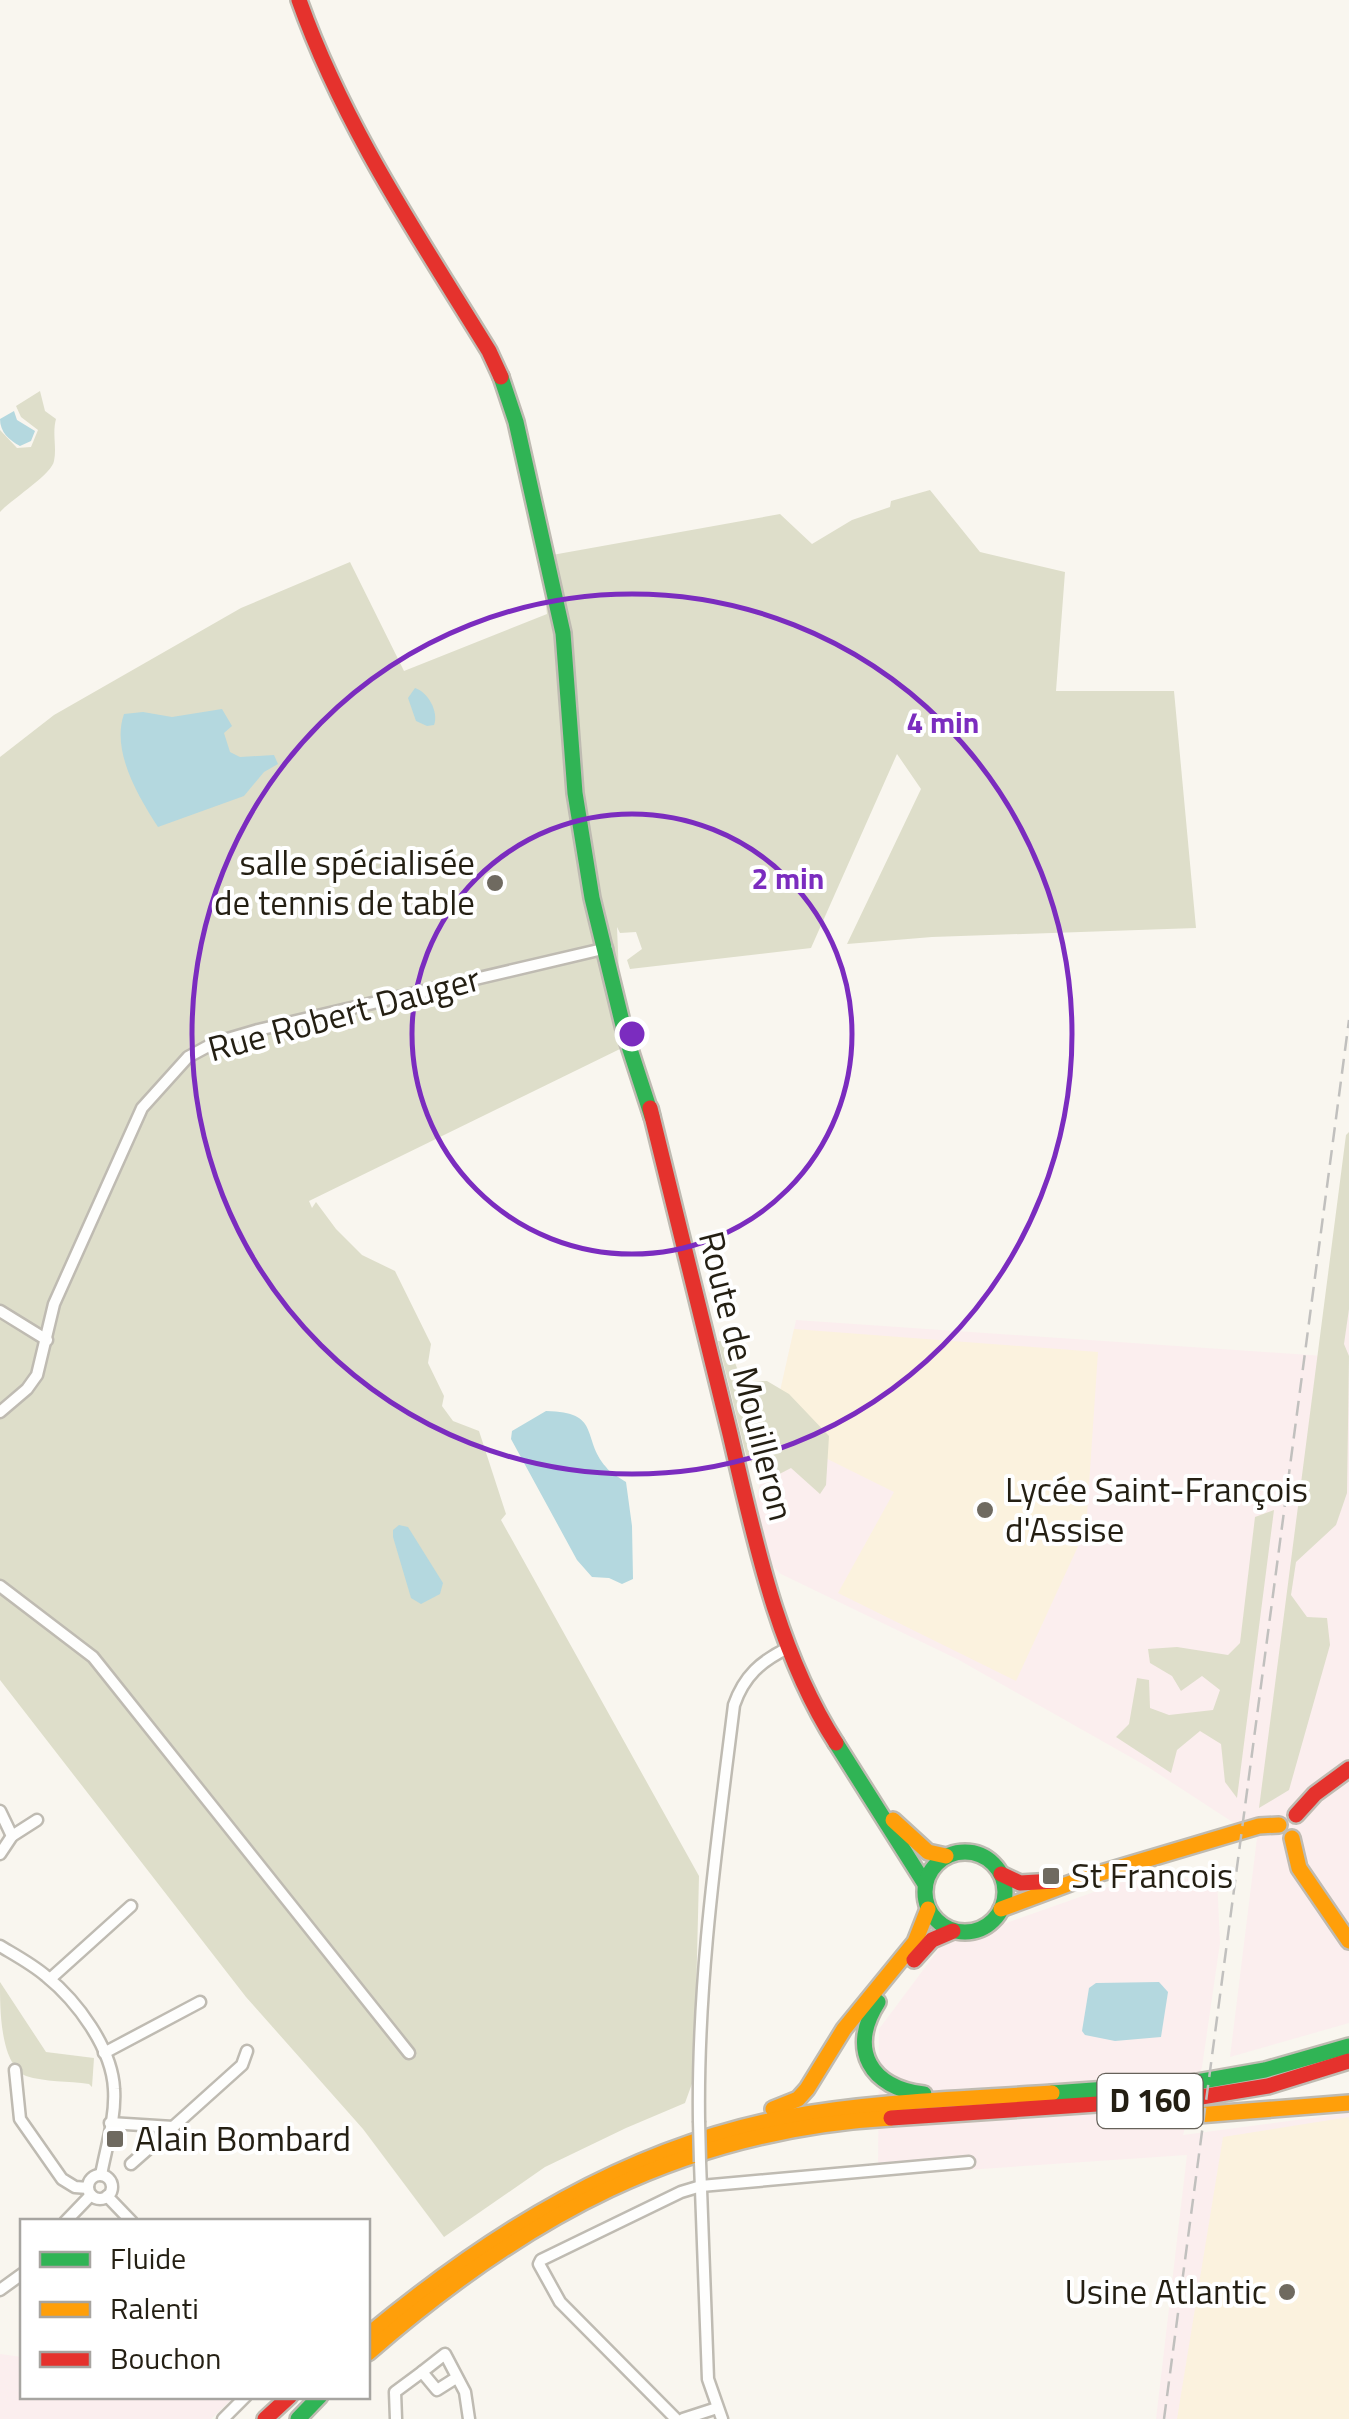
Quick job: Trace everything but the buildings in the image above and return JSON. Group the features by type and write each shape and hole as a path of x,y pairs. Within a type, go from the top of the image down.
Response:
{"main road":[{"path":"298,0 327,79 358,140 469,318 504,382 546,547 563,633 580,824"},
{"name":"Route de Mouilleron","path":"580,824 755,1539 788,1648 820,1718 865,1786"},
{"name":"Route de Mouilleron","path":"580,824 625,1034 652,1117"},
{"path":"1279,1825 1285,1816 1296,1815 1315,1794 1349,1770"},
{"path":"865,1786 928,1852 946,1856 975,1853 992,1862 1005,1885 1001,1910"},
{"path":"742,2125 757,2114 782,2107 807,2089 844,2029 915,1942 928,1910 925,1884 865,1786"},
{"path":"1292,1838 1303,1828 1296,1815"},
{"path":"1279,1825 1282,1835 1292,1838"},
{"path":"928,1910 943,1926 978,1930 1001,1910 1084,1878 1259,1826 1279,1825"},
{"path":"1292,1838 1299,1868 1349,1942"},
{"path":"925,1884 929,1873 946,1856"},
{"path":"1001,1874 1020,1882 1084,1878"},
{"path":"954,1930 924,1948 872,2009 862,2031 865,2058 883,2082 909,2094 936,2094 968,2122 1155,2114 1266,2098 1349,2074"},
{"name":"D 160","path":"370,2331 391,2322 533,2231 666,2164 724,2144 786,2129 950,2107 1192,2083 1265,2070 1349,2046"},
{"name":"D 160","path":"370,2350 391,2322 460,2261 573,2192 660,2152 742,2125 805,2112 1194,2098 1268,2086 1349,2061"},
{"path":"1155,2114 1258,2112 1349,2103"},
{"name":"D 160","path":"370,2359 391,2322"},
{"path":"266,2419 287,2399"},
{"path":"279,2419 297,2399"},
{"path":"298,2419 317,2399"},
{"path":"306,2419 325,2399"}],"street":[{"path":"607,930 605,948 627,1010"},
{"name":"Rue Robert Dauger","path":"0,1412 37,1375 54,1304 142,1108 188,1057 214,1043 258,1030 605,948"},
{"path":"0,1311 47,1340"},
{"path":"0,1586 93,1657 408,2054"},
{"path":"788,1648 750,1672 734,1705 706,1940 700,2162 701,2186 708,2379 720,2414 679,2419 560,2302 539,2264 680,2192 701,2186 968,2162"},
{"path":"0,1811 12,1836"},
{"path":"0,1854 12,1836 37,1820"},
{"path":"50,1979 131,1906"},
{"path":"0,1946 50,1979 104,2052 114,2088 101,2175"},
{"path":"104,2052 200,2002"},
{"path":"131,2164 242,2064 246,2051"},
{"path":"14,2070 20,2119 62,2179 97,2198 107,2196"},
{"path":"110,2123 172,2126"},
{"path":"67,2219 89,2191 92,2178 101,2175"},
{"path":"101,2175 111,2183 107,2196"},
{"path":"107,2196 129,2219"},
{"path":"396,2419 396,2392 444,2354 465,2392 469,2419"},
{"path":"422,2372 437,2390 456,2378"},
{"path":"224,2419 243,2399"}],"shaded area":[{"path":"1349,1139 1349,2023 1230,2057 1257,1838 1148,1767 959,1660 781,1574 747,1542 796,1320 1324,1356"},
{"name":"Lycée Saint-François d'Assise","path":"794,1329 1098,1352 1086,1529 1016,1681 838,1593 894,1492 771,1431"},
{"path":"1217,1878 1220,1943 1202,2067 1183,2135 1349,2113 1349,2419 1156,2419 1187,2155 878,2176 879,2029 941,1946 1128,1880"},
{"name":"Usine Atlantic","path":"1349,2117 1349,2419 1177,2419 1223,2137"},
{"path":"0,2354 20,2357 20,2399 232,2399 211,2419 0,2419"}],"green space":[{"path":"40,391 45,411 56,419 54,461 46,473 0,512 0,430 17,448 31,447 38,430 21,417 16,406"},
{"path":"930,490 980,552 1065,572 1056,691 1174,691 1196,928 932,937 847,944 921,789 897,754 811,948 630,969 627,960 642,949 636,932 620,933 617,927 622,1048 309,1201 312,1208 316,1202 362,1255 395,1271 431,1344 428,1363 444,1396 442,1406 453,1421 479,1431 506,1514 501,1520 699,1876 694,2078 685,2103 545,2167 444,2237 363,2129 246,1997 0,1680 0,757 54,715 241,608 350,562 404,671 547,614 541,557 780,514 812,544 852,520 890,507 891,501"},
{"path":"1349,1132 1349,1309 1344,1344 1349,1356 1347,1493 1336,1525 1296,1562 1291,1595 1307,1617 1327,1618 1330,1645 1289,1790 1259,1808 1346,1135"},
{"path":"718,1341 727,1342 742,1381 767,1381 789,1394 829,1436 826,1485 820,1494 791,1468 766,1481 746,1455"},
{"path":"1274,1510 1237,1798 1225,1782 1221,1744 1200,1731 1177,1750 1171,1773 1116,1737 1129,1724 1137,1678 1149,1680 1150,1708 1169,1715 1213,1710 1220,1690 1202,1676 1181,1691 1172,1676 1150,1663 1148,1649 1177,1647 1228,1655 1240,1643 1255,1517"},
{"path":"0,1982 46,2052 94,2058 92,2087 33,2078 17,2070 3,2035"}],"water":[{"path":"14,411 17,420 35,431 31,441 20,446 0,424 0,419"},
{"path":"415,688 431,703 434,725 416,721 408,698"},
{"path":"222,709 232,726 224,733 230,752 240,757 274,755 278,764 264,772 244,796 158,827 124,758 124,714 143,712 172,717"},
{"path":"546,1411 575,1416 583,1422 606,1467 626,1482 633,1579 622,1584 592,1577 577,1560 511,1439 512,1431"},
{"path":"399,1525 408,1527 443,1583 440,1594 421,1604 411,1598 393,1537 393,1530"},
{"path":"1159,1982 1168,1992 1161,2037 1115,2041 1082,2031 1089,1988 1096,1983"}],"railway":[{"path":"1164,2419 1349,1020"}],"traffic: fast":[{"path":"501,377 516,422 563,633 575,793 592,898 625,1034 652,1117"},
{"path":"836,1743 925,1884"},
{"path":"965,1852 980,1855 993,1864 1002,1877 1005,1892 1002,1907 993,1920 980,1929 965,1932 950,1929 937,1920 928,1907 925,1892 928,1877 937,1864 950,1855 965,1852"},
{"path":"878,2002 865,2035 870,2063 890,2084 924,2094"},
{"path":"1052,2093 1191,2083 1265,2070 1349,2046"},
{"path":"1110,2116 1194,2110"},
{"path":"298,2419 317,2399"}],"traffic: slow":[{"path":"893,1820 928,1852 946,1856"},
{"path":"1001,1909 1084,1878 1259,1826 1279,1825"},
{"path":"1292,1838 1299,1868 1349,1941"},
{"path":"773,2109 798,2099 807,2089 844,2029 915,1942 928,1909"},
{"path":"370,2333 513,2229 617,2172 672,2149 788,2117 854,2107 1052,2093"},
{"path":"1185,2116 1349,2103"},
{"path":"370,2351 486,2261 547,2222 610,2189 675,2162 743,2141 815,2126 891,2118"}],"traffic: jam":[{"path":"299,0 360,137 501,377"},
{"path":"650,1108 770,1594 798,1671 836,1743"},
{"path":"1296,1815 1315,1794 1349,1769"},
{"path":"1001,1874 1020,1883 1055,1881"},
{"path":"914,1960 932,1940 953,1931"},
{"path":"891,2118 1201,2097 1268,2086 1349,2061"},
{"path":"265,2419 287,2399"}],"place":[{"name":"salle spécialisée de tennis de table","path":"495,883"},
{"name":"Lycée Saint-François d'Assise","path":"985,1510"},
{"name":"St Francois","path":"1051,1876"},
{"name":"Alain Bombard","path":"115,2139"},
{"name":"Usine Atlantic","path":"1287,2292"}]}
